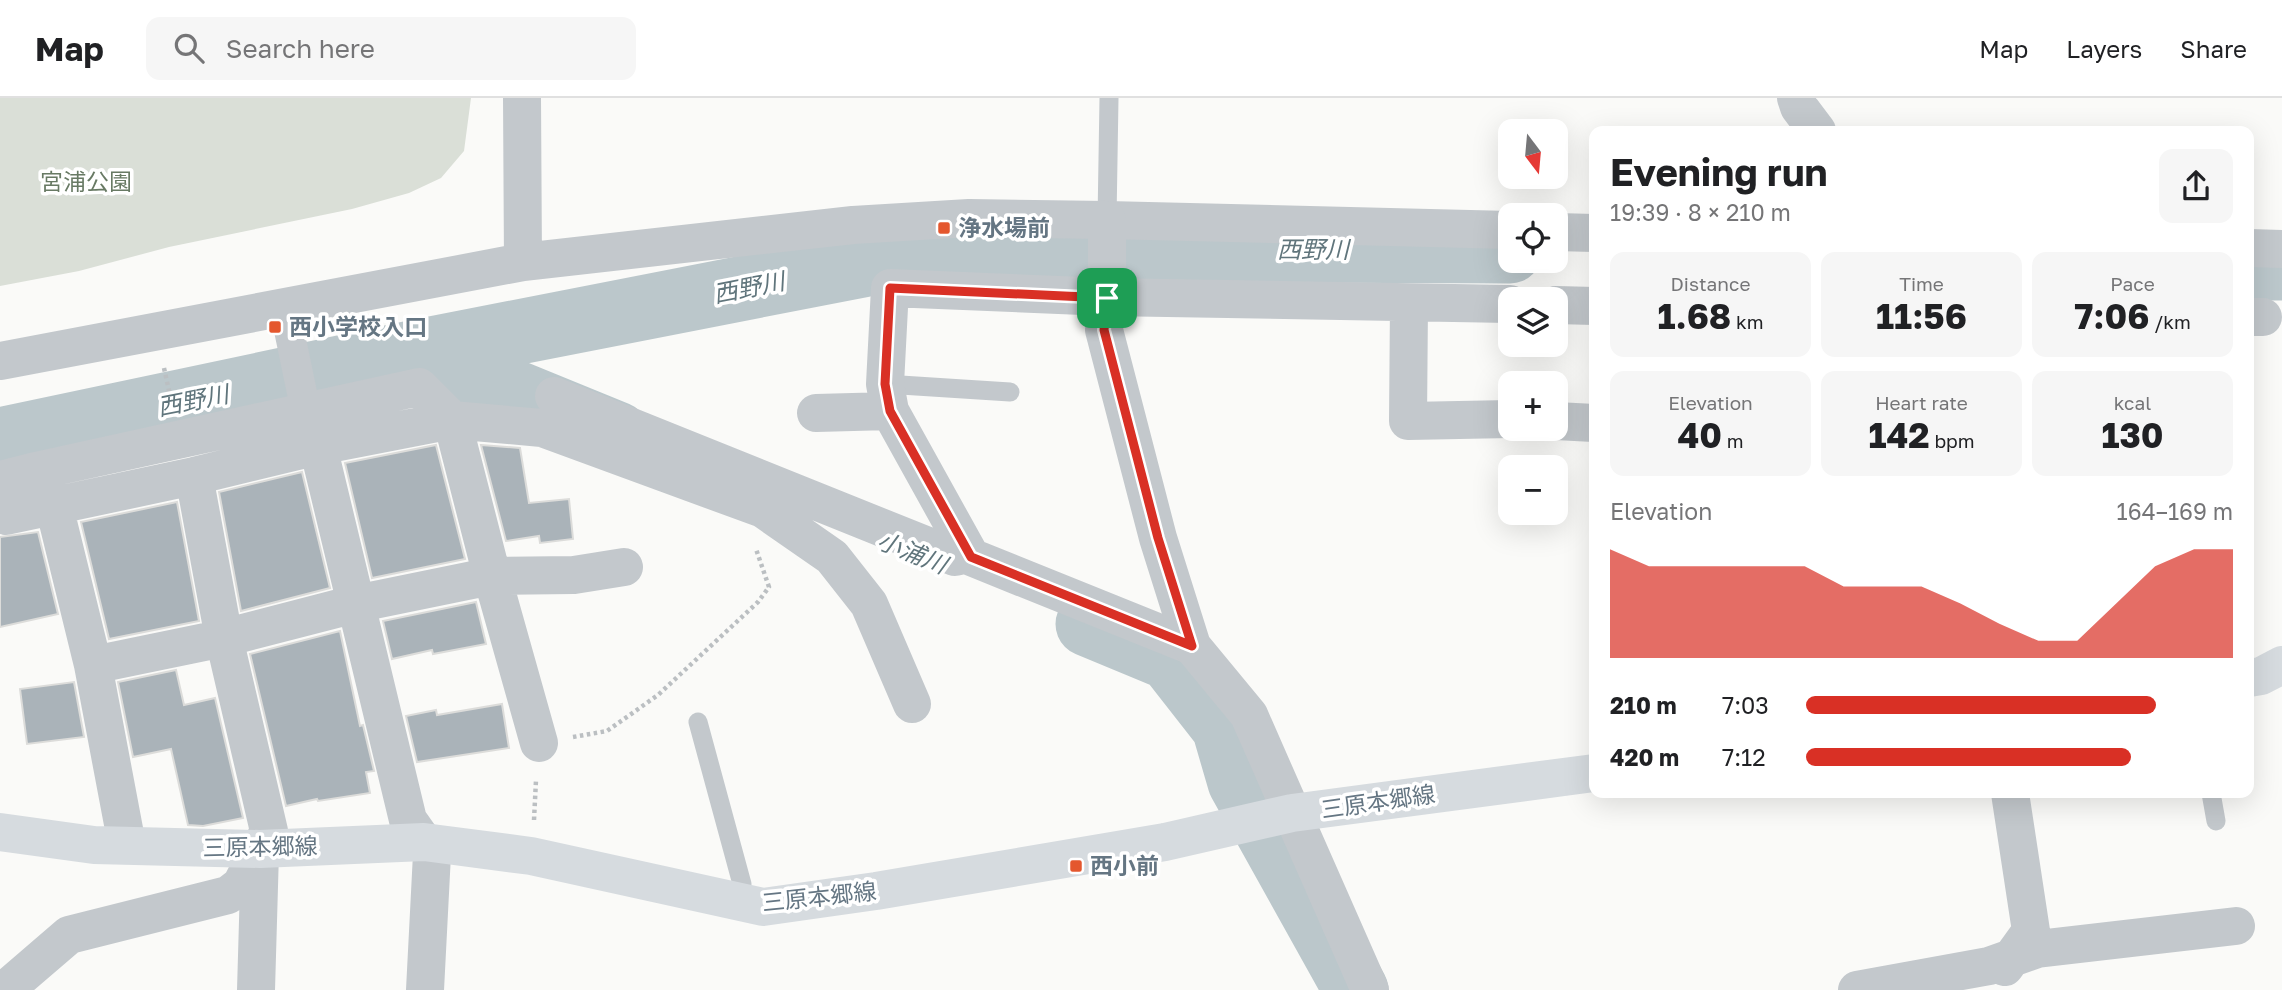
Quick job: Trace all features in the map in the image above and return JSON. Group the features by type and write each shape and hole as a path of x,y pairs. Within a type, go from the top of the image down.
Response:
{"main road":[{"path":"2254,678 2261,677 2282,665"},
{"name":"三原本郷線","path":"0,832 94,845 260,849 424,842 531,856 763,907 876,891 1165,842 1292,813 1589,774"}],"street":[{"path":"522,98 523,262"},
{"path":"1796,98 1799,107 1813,126"},
{"path":"0,361 523,262 853,225 970,218 1498,230"},
{"path":"1107,220 1107,298 1104,330 1158,538 1192,646 1249,715 1370,990"},
{"path":"1568,232 1589,233"},
{"path":"2254,248 2282,249"},
{"path":"1192,646 971,557 888,398 890,288 1107,298 1498,304"},
{"path":"1409,303 1408,421 1498,419"},
{"path":"1568,305 1589,306"},
{"path":"289,330 408,820 432,854 425,990"},
{"path":"554,396 955,556 969,554"},
{"path":"816,413 888,398"},
{"path":"452,420 539,743"},
{"path":"14,489 179,439 452,420 542,428 763,509 832,556 869,604 912,704"},
{"path":"1568,422 1589,424"},
{"path":"14,489 54,506 194,476 312,429"},
{"path":"5,990 69,935 228,895 241,886 269,831 224,638 194,476"},
{"path":"54,506 93,665 127,845"},
{"path":"93,665 224,638 355,604 492,576 573,575 624,567"},
{"path":"1999,975 2031,931 2011,798"},
{"path":"256,990 260,849"},
{"path":"1857,990 1999,975 2037,949 2236,926"}],"lane":[{"path":"1107,220 1109,98"},
{"path":"888,398 1010,392"},
{"path":"698,722 742,884 738,902"},
{"path":"2212,798 2217,821"}],"path":[{"path":"164,365 179,439"},
{"path":"531,856 539,743 607,731 658,695 758,602 769,587 756,551 748,503"}],"green space":[{"name":"宮浦公園","path":"0,98 471,98 464,151 441,178 409,193 352,209 169,247 79,271 0,286"}],"building":[{"path":"436,445 465,559 372,578 345,463"},
{"path":"481,445 520,448 529,503 569,499 573,539 540,543 539,536 506,541"},
{"path":"302,472 330,588 241,611 219,492"},
{"path":"177,502 199,621 109,639 81,522"},
{"path":"38,532 58,614 0,627 0,537"},
{"path":"476,602 486,644 433,654 432,650 392,659 383,621"},
{"path":"340,631 360,726 363,725 374,771 366,772 370,793 317,799 286,806 250,654"},
{"path":"176,670 184,705 215,698 243,818 203,826 188,825 171,749 133,757 118,682"},
{"path":"74,682 84,737 27,744 20,689"},
{"path":"502,704 509,748 417,762 406,716 436,710 437,715"}],"waterway":[{"name":"西野川","path":"0,440 416,352 867,264 1070,249 1498,251"},
{"name":"西野川","path":"2254,268 2282,268"},
{"name":"小浦川","path":"416,352 617,434"},
{"name":"小浦川","path":"1088,624 1170,658 1224,727 1240,782 1356,990"}],"place":[{"name":"浄水場前","path":"944,228"},
{"name":"西小学校入口","path":"275,327"},
{"name":"西小前","path":"1076,866"}],"route":[{"path":"890,288 1107,298 1104,330 1158,538 1192,646 971,557 890,411 885,384 890,288"}]}
